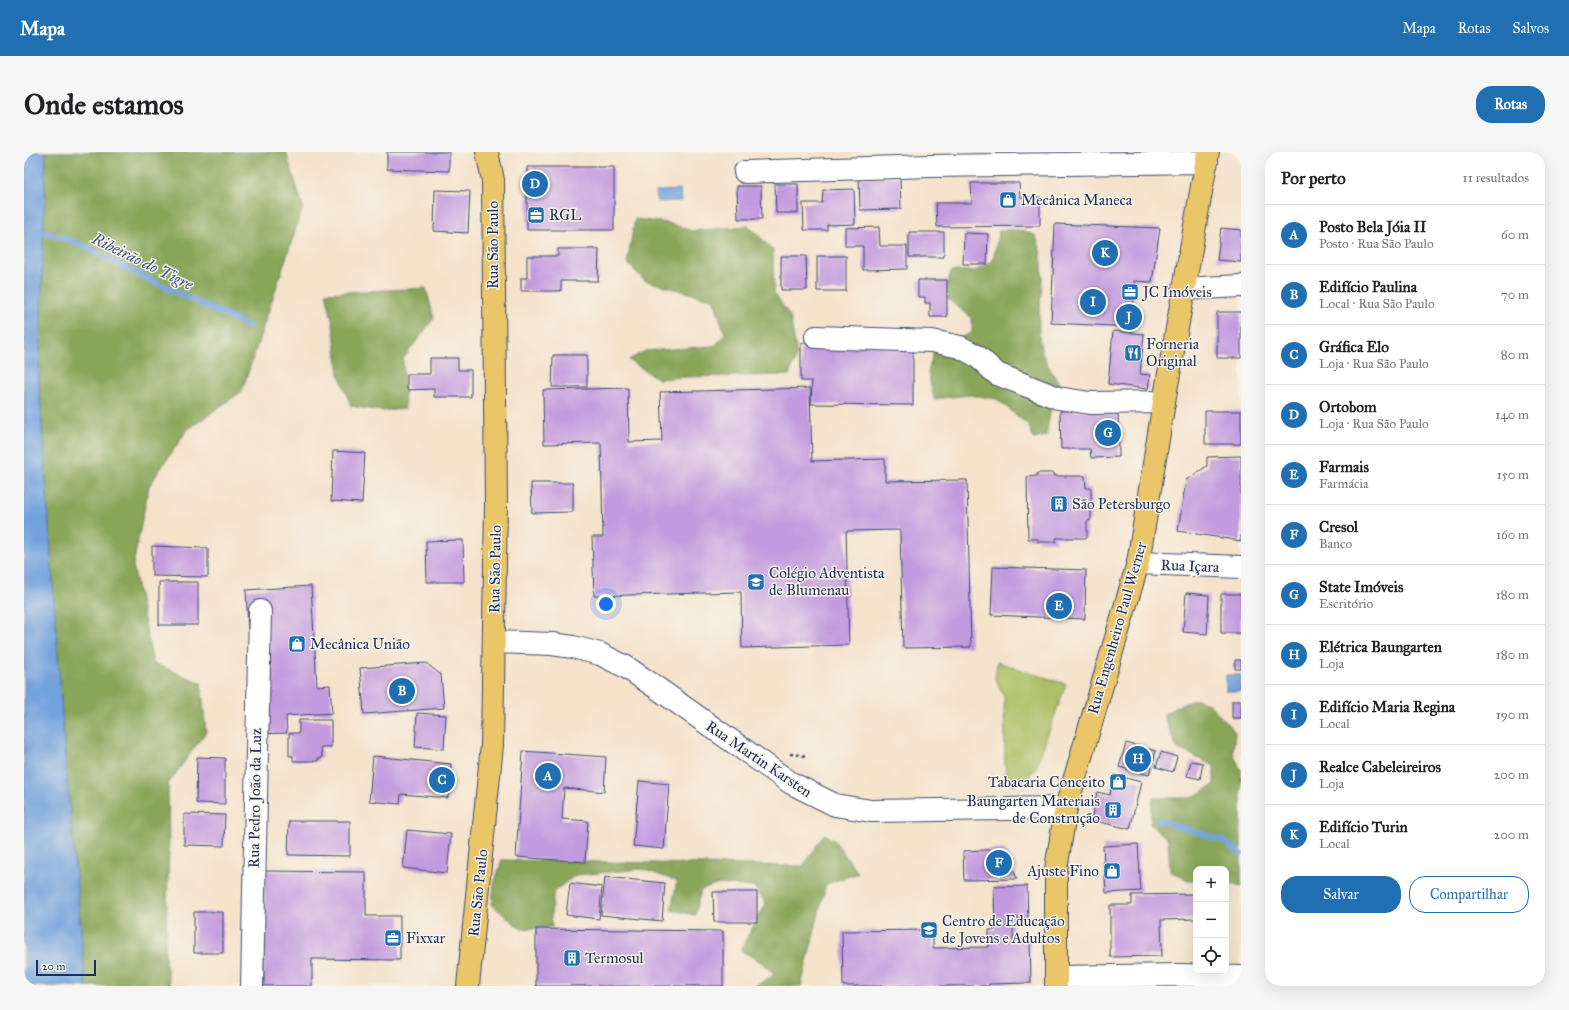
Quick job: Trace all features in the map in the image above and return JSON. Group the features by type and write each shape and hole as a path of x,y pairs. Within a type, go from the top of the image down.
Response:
{"main road":[{"name":"Rua São Paulo","path":"468,986 492,744 496,504 493,180 487,152"},
{"path":"493,180 495,152"},
{"name":"Rua Engenheiro Paul Werner","path":"1056,982 1056,869 1066,808 1138,563 1183,289 1208,157"}],"street":[{"path":"745,172 1208,157"},
{"path":"1183,289 1241,286"},
{"path":"816,337 932,341 960,347 977,356 997,374 1058,398 1090,403 1164,402"},
{"name":"Rua Içara","path":"1138,563 1164,566 1241,567"},
{"name":"Rua Pedro João da Luz","path":"252,986 260,611"},
{"name":"Rua Martin Karsten","path":"494,642 552,644 573,647 600,654 626,667 658,688 790,783 835,805 871,811 1066,808"},
{"path":"1056,982 1181,975 1241,977"}],"path":[{"path":"790,754 806,756"}],"green space":[{"path":"46,152 286,152 303,207 242,391 187,430 149,486 133,565 153,663 201,683 206,732 168,784 169,851 165,959 170,986 86,986 65,758 39,381"},
{"path":"635,219 669,223 692,231 749,226 773,250 774,293 790,316 797,355 789,375 658,379 629,360 645,351 715,346 725,334 714,300 644,280 627,263"},
{"path":"999,230 1018,230 1035,235 1042,259 1042,285 1039,323 1040,344 1046,362 1072,401 1051,408 1046,436 1034,439 1028,425 997,399 970,395 934,399 928,372 935,347 972,333 972,318 944,296 951,271 975,271 993,261"},
{"path":"426,288 434,318 403,359 405,409 381,411 351,406 339,374 333,324 326,293"},
{"path":"997,662 1066,684 1035,770 1024,781 1013,785 1007,781 1005,764 1004,696 995,679"},
{"path":"1198,699 1210,705 1235,732 1233,754 1241,770 1241,886 1229,882 1229,866 1193,866 1193,881 1170,871 1168,839 1150,824 1153,798 1191,798 1214,785 1214,766 1177,748 1163,715 1182,704"},
{"path":"824,834 835,841 858,873 826,884 801,986 755,986 774,975 761,962 740,950 766,904 754,887 719,884 701,890 695,915 671,910 677,881 642,869 576,875 554,891 551,915 552,927 521,929 492,905 494,884 502,860 803,866"}],"water":[{"path":"24,152 46,152 39,381 65,758 86,986 24,986"},
{"path":"680,190 681,201 657,202 656,191"},
{"path":"1226,675 1241,675 1241,691 1226,691"}],"building":[{"path":"387,152 449,152 449,171 387,169"},
{"path":"527,167 614,167 614,230 527,230"},
{"path":"900,177 901,209 860,210 859,178"},
{"path":"971,183 1019,183 1020,197 1040,197 1040,226 937,227 936,203 972,203"},
{"path":"775,184 798,184 798,213 776,213"},
{"path":"737,186 761,186 762,219 738,219"},
{"path":"854,189 855,224 827,225 827,230 804,230 803,203 822,203 823,190"},
{"path":"435,190 470,191 468,233 434,231"},
{"path":"1055,224 1160,228 1152,282 1134,281 1133,327 1051,323"},
{"path":"879,227 880,246 907,246 907,269 863,270 863,246 845,246 845,228"},
{"path":"1221,228 1241,230 1241,262 1217,260"},
{"path":"909,232 944,232 944,257 909,257"},
{"path":"964,233 988,234 987,264 963,264"},
{"path":"558,249 599,249 598,281 561,281 561,291 521,291 521,278 527,278 527,256 558,256"},
{"path":"781,256 806,256 807,290 781,290"},
{"path":"817,256 846,256 846,291 817,291"},
{"path":"918,280 947,280 947,317 930,317 930,303 925,303 925,297 918,297"},
{"path":"1217,312 1241,312 1241,358 1217,358"},
{"path":"1113,331 1144,334 1140,374 1150,375 1148,389 1108,384"},
{"path":"801,343 913,345 913,405 811,404 812,381 801,381"},
{"path":"553,355 587,355 587,387 552,387"},
{"path":"430,358 458,358 458,370 471,370 471,397 434,397 434,389 407,390 407,374 430,374"},
{"path":"628,388 629,442 662,441 660,392 810,388 812,461 885,459 885,481 967,480 971,647 903,648 900,530 846,531 849,645 742,648 741,592 594,596 592,537 603,537 601,443 544,444 543,390"},
{"path":"1118,410 1119,457 1091,458 1090,449 1061,449 1060,411"},
{"path":"1205,411 1241,411 1241,444 1205,444"},
{"path":"333,451 365,453 362,503 331,501"},
{"path":"1241,456 1241,541 1178,531 1186,480 1207,466 1207,457"},
{"name":"São Petersburgo","path":"1037,473 1054,473 1055,476 1085,476 1086,488 1091,488 1091,520 1087,521 1087,538 1056,538 1056,542 1038,542 1038,539 1028,539 1027,477 1037,476"},
{"path":"531,483 573,483 573,512 532,513"},
{"path":"463,540 464,582 427,582 426,541"},
{"path":"152,546 208,548 208,577 152,576"},
{"path":"993,567 1086,570 1085,619 991,615"},
{"path":"159,582 198,582 198,625 159,625"},
{"path":"311,586 317,686 330,685 332,713 286,716 287,733 254,734 246,590"},
{"path":"1186,593 1209,595 1207,634 1183,632"},
{"path":"1221,594 1241,594 1241,633 1221,633"},
{"path":"1235,660 1241,660 1241,669 1235,669"},
{"path":"426,663 441,675 444,708 364,714 360,668"},
{"path":"1232,701 1241,701 1241,718 1232,718"},
{"path":"417,713 446,715 444,749 415,747"},
{"path":"299,720 331,720 331,747 321,747 322,758 318,758 318,761 293,761 293,756 289,756 289,733 299,733"},
{"path":"1126,743 1156,751 1149,775 1119,767"},
{"path":"523,751 606,757 604,792 564,788 562,819 588,821 585,862 516,857"},
{"path":"1161,752 1177,757 1173,772 1156,767"},
{"path":"373,756 451,764 448,798 401,794 400,804 369,801"},
{"path":"197,757 225,758 225,804 196,803"},
{"path":"1191,761 1203,763 1200,779 1187,776"},
{"name":"Baungarten Materiais de Construção","path":"1114,775 1141,782 1130,829 1091,820 1097,792 1110,795"},
{"path":"639,781 669,784 664,849 633,846"},
{"path":"184,814 225,815 224,846 184,845"},
{"path":"289,821 350,821 350,856 288,855"},
{"path":"407,830 451,834 447,873 403,868"},
{"path":"1138,844 1141,891 1106,893 1103,846"},
{"path":"1005,849 1017,879 964,880 963,851"},
{"path":"264,871 366,872 366,916 400,916 400,960 312,959 312,986 264,986"},
{"path":"605,877 665,883 662,921 601,915"},
{"path":"570,883 602,887 599,919 566,915"},
{"path":"1027,886 1028,918 1013,918 1013,940 1030,939 1031,983 989,984 989,986 843,986 842,931 933,930 933,948 989,947 989,930 995,930 994,887"},
{"path":"713,892 757,892 757,922 714,922"},
{"path":"1193,894 1193,919 1161,920 1162,956 1110,957 1110,905 1132,905 1132,895"},
{"path":"194,912 223,912 223,953 194,953"},
{"path":"536,929 723,931 723,986 536,986"}],"waterway":[{"name":"Ribeirão do Tigre","path":"24,225 77,243 146,278 248,326"},
{"name":"Ribeirão do Tigre","path":"1158,820 1224,841 1241,854"}],"place":[{"name":"Ortobom","path":"535,184"},
{"name":"Mecânica Maneca","path":"1008,200"},
{"name":"RGL","path":"536,215"},
{"name":"Edifício Turin","path":"1105,253"},
{"name":"JC Imóveis","path":"1130,292"},
{"name":"Edifício Maria Regina","path":"1093,302"},
{"name":"Realce Cabeleireiros","path":"1129,317"},
{"name":"Forneria Original","path":"1133,353"},
{"name":"State Imóveis","path":"1108,433"},
{"name":"São Petersburgo","path":"1059,504"},
{"name":"Colégio Adventista de Blumenau","path":"756,582"},
{"name":"Farmais","path":"1059,606"},
{"name":"Mecânica União","path":"297,644"},
{"name":"Edifício Paulina","path":"402,691"},
{"name":"Elétrica Baungarten","path":"1138,759"},
{"name":"Posto Bela Jóia II","path":"548,776"},
{"name":"Gráfica Elo","path":"442,780"},
{"name":"Tabacaria Conceito","path":"1118,782"},
{"name":"Baungarten Materiais de Construção","path":"1113,810"},
{"name":"Cresol","path":"999,863"},
{"name":"Ajuste Fino","path":"1112,871"},
{"name":"Centro de Educação de Jovens e Adultos","path":"929,930"},
{"name":"Fixxar","path":"393,938"},
{"name":"Termosul","path":"572,958"}]}
